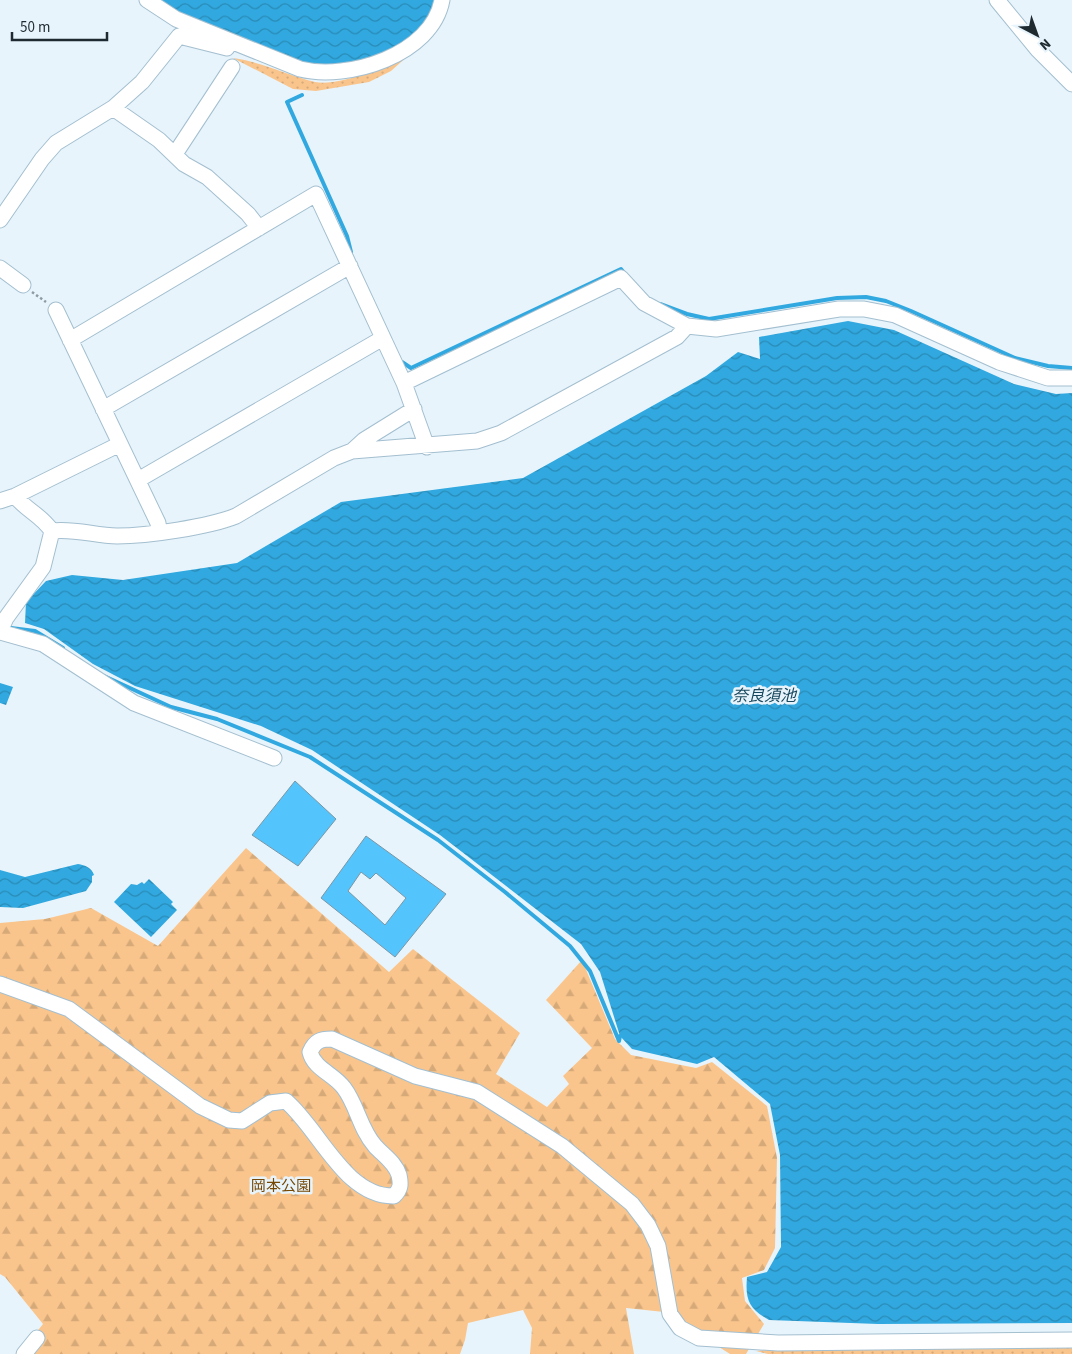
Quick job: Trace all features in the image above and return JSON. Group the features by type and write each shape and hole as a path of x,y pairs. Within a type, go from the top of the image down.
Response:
{"street":[{"path":"147,0 176,19 300,69 317,74 332,74 364,67 396,54 421,37 430,26 442,0"},
{"path":"997,0 1038,50 1072,84"},
{"path":"0,220 42,159 56,143 113,108 142,82 180,36 238,51 248,48"},
{"path":"175,154 232,67"},
{"path":"113,108 159,140 184,164 207,177 248,214 259,228"},
{"path":"70,340 316,194 404,383 427,447"},
{"path":"104,409 350,266"},
{"path":"0,268 23,285"},
{"path":"404,383 621,278 644,303 687,326 716,329 839,309 864,309 895,315 998,362 1048,378 1072,378"},
{"path":"56,310 138,480 158,523 159,531"},
{"path":"52,531 62,530 117,536 219,522 236,516 334,458 352,451 427,447 477,441 501,433 677,337 687,326"},
{"path":"138,480 383,338"},
{"path":"352,451 364,440 414,409"},
{"path":"0,501 15,496 120,444"},
{"path":"15,496 22,505 42,518 52,531"},
{"path":"52,531 43,567 6,618 0,631 43,644 134,703 274,758"},
{"path":"0,984 69,1009 200,1106 229,1120 242,1121 270,1103 286,1101 347,1175 372,1193 384,1196 394,1196 398,1192 401,1184 398,1173 391,1161 374,1145 344,1088 314,1062 310,1052 314,1044 318,1040 332,1039 415,1076 477,1092 562,1146 632,1204 648,1225 658,1246 670,1314 680,1328 699,1338 778,1343 1072,1340"},
{"path":"24,1354 37,1338"}],"path":[{"path":"23,285 56,310"}],"green space":[{"path":"410,54 391,71 369,82 316,91 293,89 233,58 254,62 315,82 325,83 350,79 390,64"},
{"name":"岡本公園","path":"246,848 389,972 413,949 520,1033 496,1074 547,1107 569,1084 563,1076 592,1048 546,1000 582,960 615,1039 631,1055 696,1068 712,1062 767,1106 777,1158 775,1248 764,1270 742,1278 745,1301 764,1324 746,1354 730,1354 664,1312 626,1308 634,1354 530,1354 532,1328 523,1310 468,1323 460,1354 19,1354 43,1324 5,1277 0,1274 0,923 45,919 91,908 158,946"},
{"path":"806,1347 1072,1347 1072,1354 768,1354 756,1351"}],"water":[{"path":"155,0 436,0 424,24 410,37 382,54 353,64 314,67 167,10"},
{"name":"奈良須池","path":"848,321 894,330 1014,384 1056,394 1072,393 1072,1323 878,1324 769,1320 762,1316 753,1308 748,1298 747,1277 767,1272 781,1247 780,1155 770,1104 714,1057 697,1064 632,1049 620,1036 600,972 581,944 440,835 312,750 261,726 135,686 93,664 44,629 25,623 26,602 46,581 72,575 123,580 237,563 341,502 523,478 706,376 738,352 760,359 759,337"},
{"path":"0,683 13,687 6,705 0,703"},
{"path":"78,864 88,867 94,875 86,891 23,908 0,907 0,870 25,877"},
{"path":"149,879 173,902 171,904 177,910 151,937 114,902 131,884 137,885 142,882 144,884"}],"building":[{"path":"295,781 336,819 298,866 252,835"},
{"path":"366,836 446,894 395,957 321,898","holes":["361,872 370,879 376,873 406,898 385,925 348,891"]}],"waterway":[{"path":"302,95 287,102 347,236 351,252"},
{"path":"402,362 411,368 621,269 625,274"},
{"path":"660,304 687,314 709,319 837,298 866,297 886,301 911,311 1015,358 1048,366 1072,368"},
{"path":"11,628 35,631 63,648"},
{"path":"104,676 171,707 217,719 310,757 438,840 570,946 590,971 619,1041 620,1036"}]}
